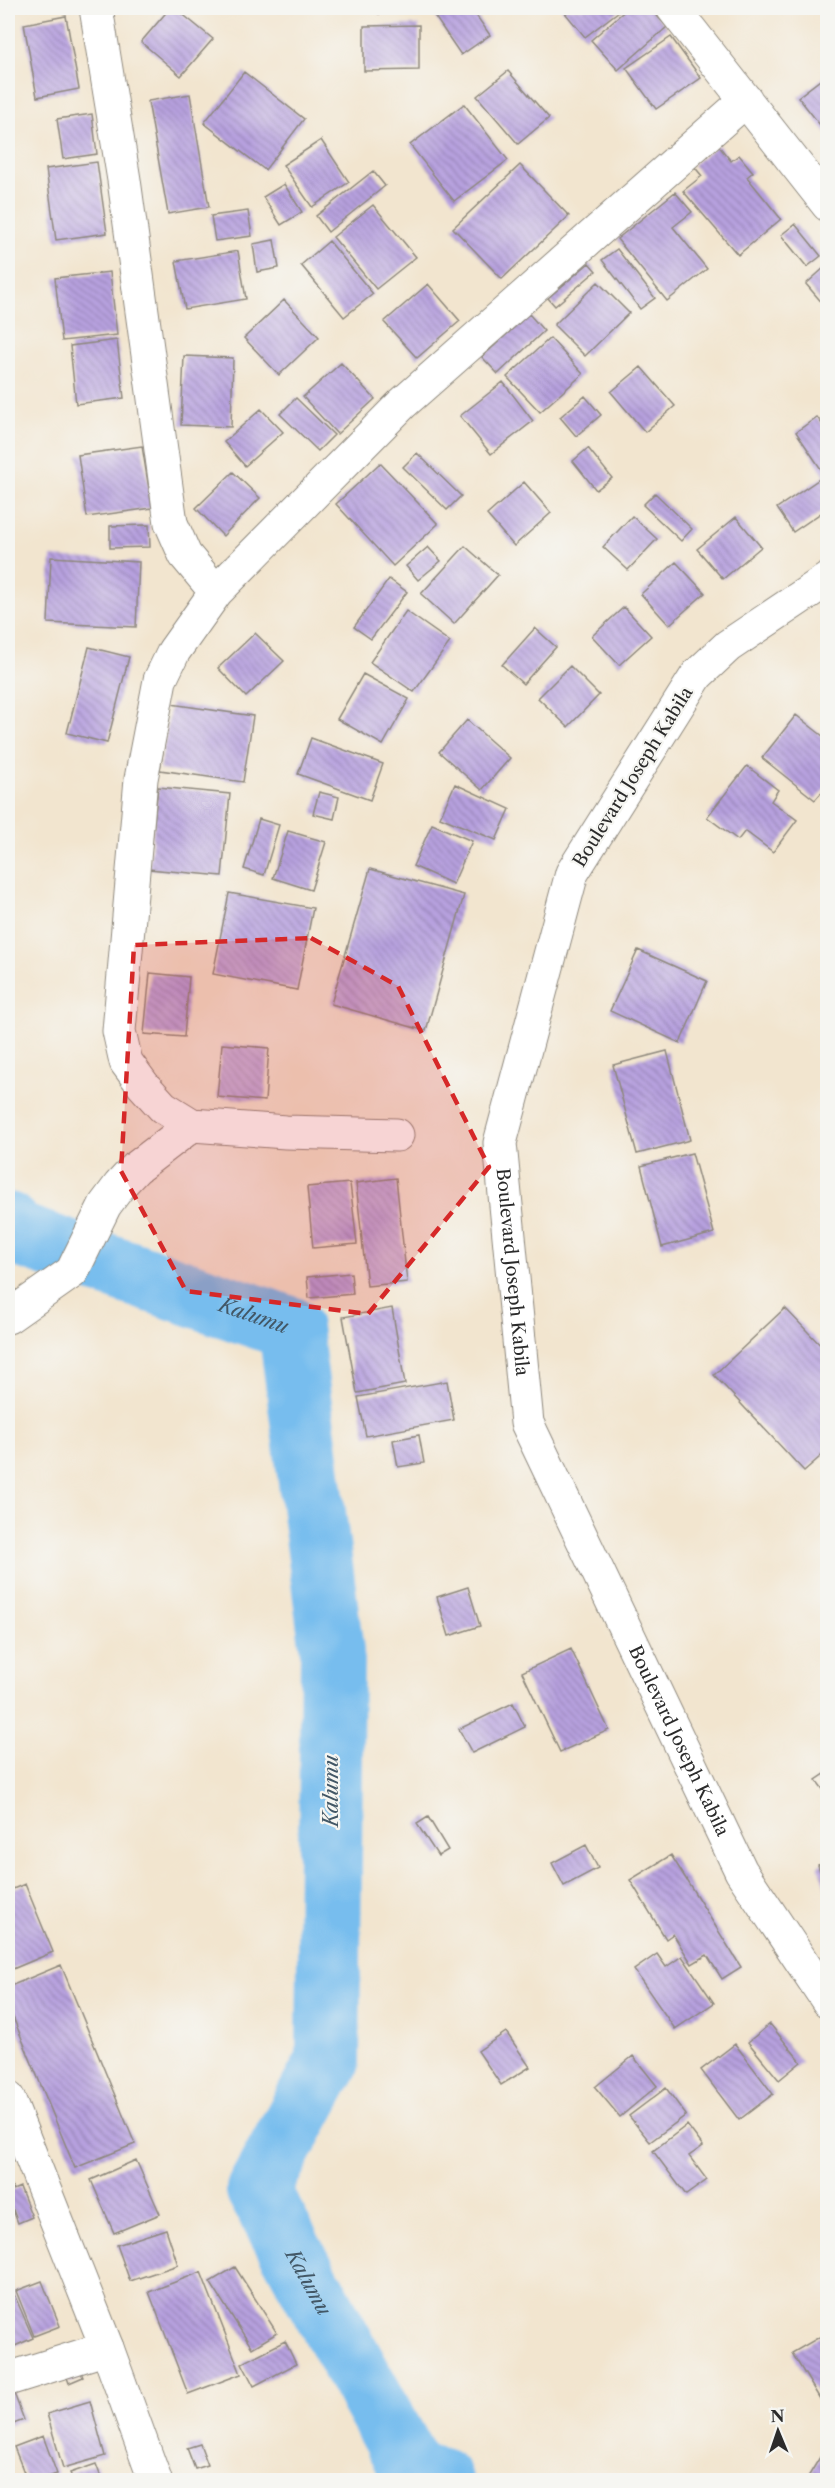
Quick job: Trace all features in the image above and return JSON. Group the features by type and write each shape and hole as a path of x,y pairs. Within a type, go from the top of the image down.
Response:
{"main road":[{"path":"96,8 124,180 171,523 185,555 216,592"},
{"path":"673,8 828,205"},
{"path":"397,1135 286,1132 192,1125 163,1107 126,1062 119,1031 141,779 160,680 174,651 216,592 402,404 746,100"},
{"name":"Boulevard Joseph Kabila","path":"828,579 728,646 697,675 572,873 500,1143 527,1423 741,1871 828,2001"},
{"path":"8,1317 72,1272 105,1205 136,1168 192,1125"},
{"path":"8,2098 107,2348 155,2481"},
{"path":"8,2379 107,2348"}],"highlighted area":[{"path":"311,938 398,986 489,1167 368,1314 186,1291 121,1171 134,945"}],"building":[{"path":"170,8 175,8 213,39 181,76 141,42"},
{"path":"375,8 389,8 379,14"},
{"path":"429,8 471,8 490,35 461,55"},
{"path":"561,8 623,8 585,37"},
{"path":"628,8 650,8 667,27 618,70 591,40"},
{"path":"66,16 79,89 37,97 24,24"},
{"path":"419,25 419,70 364,71 364,26"},
{"path":"671,37 701,78 656,109 626,68"},
{"path":"508,71 549,118 518,144 477,96"},
{"path":"244,72 304,119 265,170 204,123"},
{"path":"828,74 828,135 798,97"},
{"path":"190,94 209,207 168,214 148,101"},
{"path":"464,104 508,160 454,201 410,145"},
{"path":"92,114 97,154 63,159 57,119"},
{"path":"321,140 349,182 312,207 283,165"},
{"path":"718,145 731,161 739,155 753,172 747,177 781,219 738,255 683,191 702,176 693,165"},
{"path":"97,162 107,233 56,240 46,169"},
{"path":"520,165 569,216 502,279 453,228"},
{"path":"373,171 385,186 328,232 316,216"},
{"path":"284,184 302,212 281,225 263,197"},
{"path":"675,192 692,212 673,227 707,269 667,301 617,239"},
{"path":"373,205 416,257 376,289 333,237"},
{"path":"248,211 252,236 215,241 211,216"},
{"path":"795,224 821,256 807,267 781,235"},
{"path":"274,240 279,268 257,272 253,244"},
{"path":"329,241 373,294 344,317 301,265"},
{"path":"617,249 655,298 640,309 602,260"},
{"path":"238,251 246,299 185,309 176,261"},
{"path":"589,263 596,271 555,306 548,298"},
{"path":"825,267 828,270 828,302 824,305 806,284"},
{"path":"110,272 117,335 62,341 55,278"},
{"path":"598,282 629,313 585,356 554,325"},
{"path":"428,284 460,321 417,358 384,322"},
{"path":"284,300 319,337 279,375 244,338"},
{"path":"529,314 544,331 498,374 482,357"},
{"path":"550,338 583,374 540,412 507,377"},
{"path":"117,340 124,398 76,404 70,346"},
{"path":"184,356 233,358 231,427 181,425"},
{"path":"341,363 375,399 337,434 303,397"},
{"path":"641,367 675,406 645,432 611,392"},
{"path":"503,382 533,421 491,454 460,416"},
{"path":"585,396 601,415 576,436 560,417"},
{"path":"296,398 334,435 318,451 280,414"},
{"path":"261,409 283,432 245,466 224,442"},
{"path":"817,417 828,432 828,508 793,532 777,508 825,475 796,432"},
{"path":"142,446 152,508 87,517 78,455"},
{"path":"588,448 612,478 596,490 573,461"},
{"path":"417,453 461,496 447,510 403,467"},
{"path":"380,463 438,524 393,566 336,504"},
{"path":"233,472 260,498 223,536 196,508"},
{"path":"524,482 551,513 514,546 487,515"},
{"path":"655,493 692,529 681,541 643,505"},
{"path":"632,516 657,539 628,570 603,547"},
{"path":"736,517 761,547 723,579 697,549"},
{"path":"149,525 150,547 110,548 110,526"},
{"path":"465,546 498,575 454,624 421,594"},
{"path":"428,547 441,561 418,580 406,566"},
{"path":"51,557 139,562 136,627 48,623"},
{"path":"676,562 705,593 669,625 641,594"},
{"path":"389,579 407,592 371,639 354,627"},
{"path":"624,607 651,636 619,665 592,636"},
{"path":"406,611 450,642 414,692 370,662"},
{"path":"535,628 556,647 523,684 502,665"},
{"path":"255,633 284,661 246,697 218,668"},
{"path":"89,647 129,657 107,743 67,733"},
{"path":"570,666 599,695 568,727 538,698"},
{"path":"363,674 409,699 383,745 337,719"},
{"path":"171,704 253,716 243,782 160,770"},
{"path":"796,715 828,740 828,785 815,800 762,758"},
{"path":"467,720 510,758 482,790 439,752"},
{"path":"311,738 383,764 370,800 298,774"},
{"path":"747,766 778,790 771,801 797,820 773,852 745,831 738,840 707,817"},
{"path":"455,784 510,809 496,840 440,817"},
{"path":"158,787 230,794 222,876 149,869"},
{"path":"319,792 339,797 334,819 313,814"},
{"path":"259,819 279,825 264,875 244,869"},
{"path":"432,824 472,841 453,884 413,866"},
{"path":"288,831 326,842 311,890 273,878"},
{"path":"370,869 464,895 426,1031 331,1004"},
{"path":"229,893 313,908 297,990 213,974"},
{"path":"638,950 707,981 680,1043 610,1011"},
{"path":"150,973 189,977 184,1037 144,1034"},
{"path":"222,1044 269,1048 265,1101 217,1097"},
{"path":"667,1051 690,1140 637,1154 613,1065"},
{"path":"692,1153 714,1233 662,1247 641,1166"},
{"path":"396,1178 407,1282 367,1286 356,1183"},
{"path":"350,1183 357,1244 313,1248 307,1187"},
{"path":"351,1273 353,1294 309,1298 307,1277"},
{"path":"392,1308 405,1384 357,1393 343,1317"},
{"path":"785,1308 828,1353 828,1450 804,1471 714,1375"},
{"path":"447,1381 454,1420 366,1436 358,1397"},
{"path":"419,1435 424,1463 398,1467 393,1440"},
{"path":"468,1587 480,1626 449,1636 437,1597"},
{"path":"571,1649 609,1730 560,1752 522,1672"},
{"path":"513,1703 525,1727 472,1753 459,1729"},
{"path":"828,1772 828,1796 816,1780"},
{"path":"428,1817 448,1850 438,1856 417,1824"},
{"path":"586,1845 598,1868 564,1886 552,1863"},
{"path":"671,1855 741,1967 722,1979 707,1955 692,1964 673,1934 666,1939 630,1880"},
{"path":"828,1862 828,1893 827,1893 818,1865"},
{"path":"25,1884 53,1952 8,1971 8,1891"},
{"path":"657,1954 666,1967 682,1956 714,2003 675,2029 634,1970"},
{"path":"61,1965 135,2144 75,2168 8,2005 8,1987"},
{"path":"770,2024 801,2062 779,2080 748,2042"},
{"path":"506,2032 530,2067 501,2085 478,2051"},
{"path":"735,2044 773,2094 739,2120 701,2070"},
{"path":"633,2056 657,2086 620,2117 595,2087"},
{"path":"666,2088 686,2115 650,2142 629,2116"},
{"path":"687,2125 703,2146 689,2156 707,2180 686,2195 653,2151"},
{"path":"136,2160 160,2214 114,2233 91,2180"},
{"path":"8,2177 13,2190 20,2187 32,2217 18,2223 13,2210 8,2212"},
{"path":"166,2229 178,2265 130,2281 117,2245"},
{"path":"235,2267 277,2333 252,2348 210,2282"},
{"path":"201,2272 241,2374 188,2394 149,2292"},
{"path":"8,2280 33,2338 8,2349"},
{"path":"42,2281 60,2326 34,2336 16,2291"},
{"path":"828,2332 828,2412 792,2353"},
{"path":"285,2341 296,2364 254,2386 242,2363"},
{"path":"74,2357 83,2377 69,2383 61,2362"},
{"path":"11,2385 24,2420 8,2426 8,2387"},
{"path":"90,2401 105,2456 63,2468 47,2414"},
{"path":"43,2436 57,2474 38,2480 27,2480 14,2447"},
{"path":"200,2444 208,2465 195,2469 187,2448"},
{"path":"828,2444 828,2480 815,2480 808,2477"},
{"path":"96,2464 102,2480 73,2480 70,2473"}],"waterway":[{"name":"Kalumu","path":"8,1224 16,1234 290,1328 332,1651 328,2061 258,2190 413,2473 441,2480"},
{"path":"8,1256 16,1234"}]}
